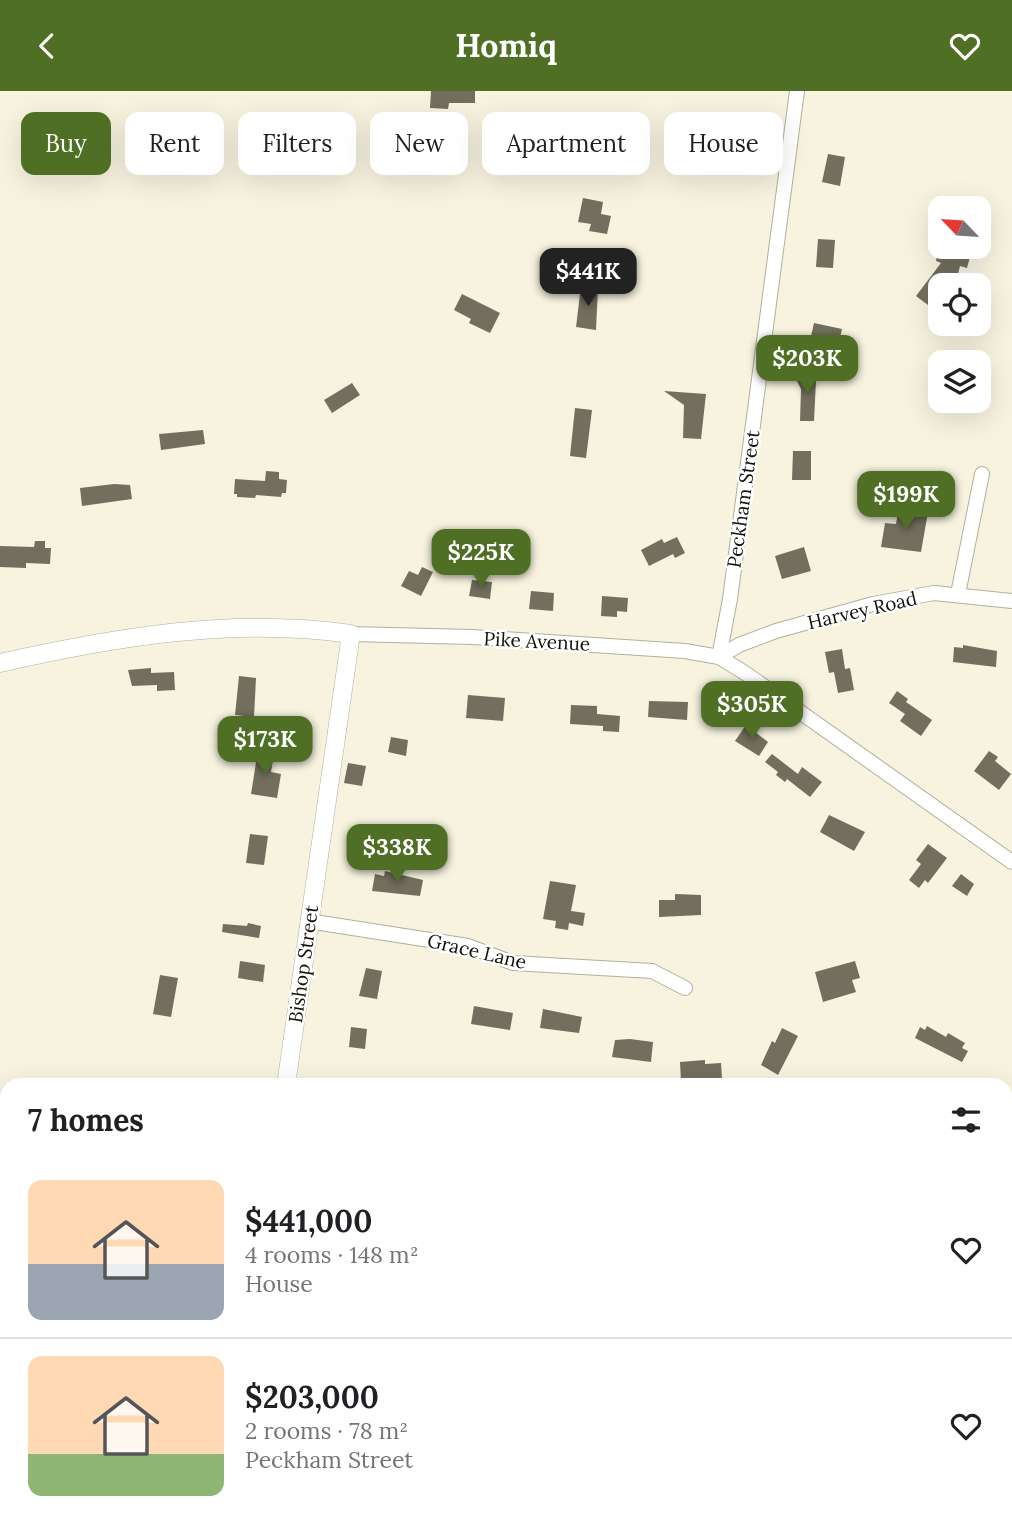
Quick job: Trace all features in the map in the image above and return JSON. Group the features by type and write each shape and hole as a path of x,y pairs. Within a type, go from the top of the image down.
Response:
{"street":[{"name":"Peckham Street","path":"719,657 730,599 797,91"},
{"path":"958,594 982,474"},
{"name":"Harvey Road","path":"719,657 756,638 873,604 934,593 1012,601"},
{"name":"Pike Avenue","path":"0,663 62,649 199,629 256,629 573,643 694,652 719,657 745,673 1012,863"},
{"name":"Bishop Street","path":"287,1078 351,635"},
{"name":"Grace Lane","path":"308,921 468,946 513,963 652,971 685,988"}],"building":[{"path":"431,91 475,91 475,103 449,103 448,109 430,108"},
{"path":"828,154 845,157 840,186 822,182"},
{"path":"583,198 603,202 601,214 611,216 607,234 589,231 591,224 578,222"},
{"path":"818,239 835,240 833,268 816,267"},
{"path":"969,259 967,268 960,266 958,273 933,273 941,263 936,261"},
{"path":"928,280 928,305 916,296"},
{"path":"581,286 598,288 596,330 576,327"},
{"path":"462,294 500,313 490,333 469,323 471,319 454,310"},
{"path":"814,323 842,329 838,347 810,341"},
{"path":"810,369 816,381 814,421 800,421 801,389 795,377"},
{"path":"352,383 360,395 332,413 324,400"},
{"path":"664,391 706,394 701,439 683,438 684,405"},
{"path":"575,408 592,410 586,458 570,456"},
{"path":"203,430 205,444 161,450 159,434"},
{"path":"793,451 811,451 811,480 792,480"},
{"path":"266,471 279,472 279,479 287,480 286,493 282,493 281,497 237,497 237,494 234,494 235,479 265,481"},
{"path":"130,485 132,499 82,506 80,488"},
{"path":"899,507 928,512 921,552 881,547 885,523 896,524"},
{"path":"677,537 685,553 675,558 673,554 649,566 641,550 662,539 664,543"},
{"path":"35,541 45,541 45,548 51,548 50,564 26,563 26,568 0,567 0,546 34,547"},
{"path":"804,547 811,571 782,579 775,556"},
{"path":"422,567 433,572 421,596 401,586 409,571 418,575"},
{"path":"472,580 492,582 490,599 469,596"},
{"path":"531,591 554,593 553,611 529,609"},
{"path":"602,596 628,598 627,612 617,611 617,617 601,616"},
{"path":"963,645 997,651 996,667 953,662 954,647 963,648"},
{"path":"842,649 845,669 850,668 854,690 838,693 834,672 829,673 825,652"},
{"path":"151,668 151,673 174,672 175,690 157,691 157,685 132,686 128,670"},
{"path":"239,676 256,678 254,717 235,715"},
{"path":"897,691 908,699 906,702 932,720 921,736 900,721 905,714 889,703"},
{"path":"468,695 505,698 503,721 466,718"},
{"path":"649,701 688,702 687,720 648,717"},
{"path":"571,705 597,706 597,714 620,716 619,732 603,731 603,726 570,724"},
{"path":"746,725 768,742 759,756 735,741"},
{"path":"391,737 408,740 406,756 388,752"},
{"path":"258,750 274,752 271,772 281,774 277,798 251,794"},
{"path":"989,751 998,757 995,761 1011,774 999,790 974,771"},
{"path":"772,754 798,774 802,767 822,782 810,797 787,779 785,782 776,775 778,772 765,762"},
{"path":"348,763 366,766 362,786 344,783"},
{"path":"829,815 865,832 854,851 820,832"},
{"path":"250,834 268,836 264,865 246,863"},
{"path":"928,844 947,858 928,883 925,880 919,888 909,880 921,864 916,860"},
{"path":"385,871 423,880 420,896 372,891 375,874 384,876"},
{"path":"961,874 974,884 967,896 952,886"},
{"path":"550,881 576,885 571,911 585,913 583,926 569,923 568,930 555,928 556,921 543,919"},
{"path":"675,894 701,895 701,915 659,917 659,900 675,900"},
{"path":"248,923 261,926 259,938 222,932 223,924 247,926"},
{"path":"240,961 265,965 263,982 238,978"},
{"path":"855,961 860,978 852,980 856,992 823,1002 815,972"},
{"path":"366,968 382,971 377,999 359,996"},
{"path":"160,975 178,978 171,1017 153,1014"},
{"path":"474,1006 513,1013 510,1030 471,1024"},
{"path":"543,1009 582,1017 579,1033 540,1028"},
{"path":"927,1026 946,1037 948,1033 965,1043 962,1048 968,1051 962,1062 915,1038 920,1027 925,1030"},
{"path":"351,1027 367,1029 365,1049 349,1047"},
{"path":"782,1028 798,1036 778,1075 761,1065 772,1041 775,1043"},
{"path":"615,1040 653,1042 651,1062 612,1057"},
{"path":"705,1060 705,1064 721,1063 722,1078 681,1078 680,1062"}]}
